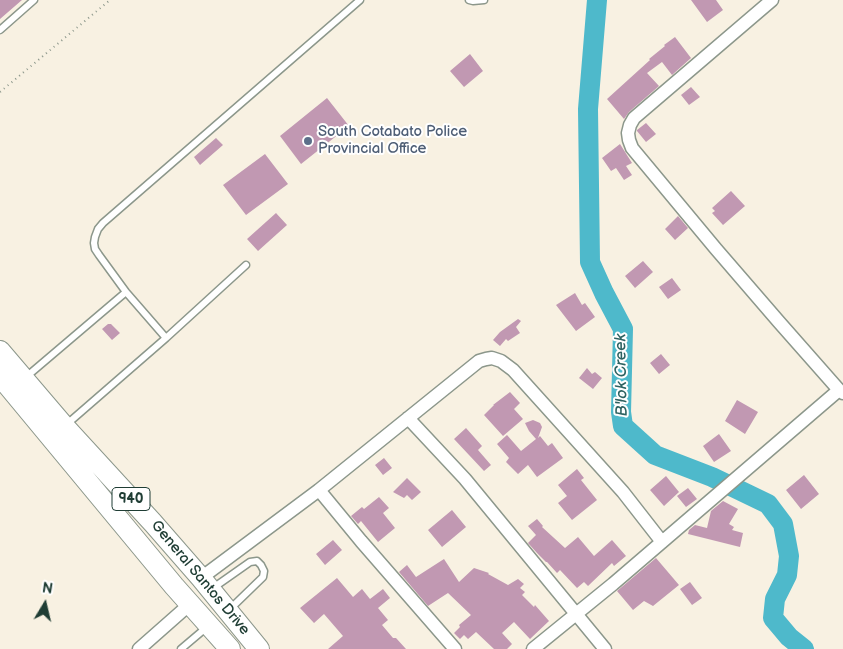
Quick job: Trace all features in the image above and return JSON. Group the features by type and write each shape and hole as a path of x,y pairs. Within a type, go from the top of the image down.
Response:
{"highway":[{"name":"General Santos Drive","path":"0,351 64,426 153,523 259,649"},
{"name":"General Santos Drive","path":"0,376 190,604 230,649"}],"street":[{"path":"533,649 841,391 716,249 632,148 629,140 628,133 634,118 772,0"},
{"path":"206,584 479,360 492,358 501,361 513,370 616,485 662,542"},
{"path":"408,418 465,479 604,649"},
{"path":"319,490 455,649"},
{"path":"139,649 190,604"}],"lane":[{"path":"0,30 34,0"},
{"path":"166,338 126,292 96,249 94,243 98,229 110,216 360,0"},
{"path":"469,0 484,0"},
{"path":"64,426 166,338 246,265"},
{"path":"24,379 126,292"},
{"path":"206,584 250,562 257,561 261,565 264,572 263,576 228,611"},
{"path":"181,649 209,625"}],"path":[{"path":"0,92 110,0"}],"building":[{"path":"0,0 22,0 0,19"},
{"path":"691,0 716,0 723,10 707,22"},
{"path":"675,37 691,58 672,75 662,62 647,73 659,86 629,112 624,119 607,99"},
{"path":"470,54 483,71 464,87 450,71"},
{"path":"691,87 700,97 689,105 681,95"},
{"path":"327,98 349,126 301,164 280,136"},
{"path":"646,123 656,134 646,142 637,130"},
{"path":"216,138 223,145 200,165 194,157"},
{"path":"620,144 632,163 626,166 632,175 624,180 616,168 611,171 602,158"},
{"path":"265,154 288,184 246,215 223,185"},
{"path":"731,191 745,206 723,225 712,213 715,211 712,208"},
{"path":"276,213 287,225 258,251 247,239"},
{"path":"678,216 688,228 675,240 665,229"},
{"path":"643,261 653,272 635,288 625,276"},
{"path":"672,278 681,290 668,299 659,287"},
{"path":"575,293 582,305 585,303 595,317 576,331 556,305"},
{"path":"518,319 521,321 516,327 520,333 508,341 506,339 500,346 493,340 500,332"},
{"path":"111,324 120,333 112,340 102,329"},
{"path":"661,354 670,365 659,374 650,363"},
{"path":"587,368 592,374 595,372 602,378 593,389 579,378"},
{"path":"510,392 520,403 514,409 523,419 503,436 484,415 493,405"},
{"path":"737,400 758,412 745,434 725,421"},
{"path":"533,420 540,423 542,427 538,438 540,436 548,446 552,443 563,458 537,477 528,465 518,474 506,462 509,458 497,444 507,435 521,451 536,439 525,423"},
{"path":"466,428 482,446 478,450 491,465 484,471 454,439"},
{"path":"719,434 731,451 714,462 703,446"},
{"path":"384,458 392,468 383,475 375,465"},
{"path":"577,469 584,478 581,480 597,500 572,520 558,503 567,496 558,485"},
{"path":"804,475 819,494 801,509 786,490"},
{"path":"666,476 679,492 664,506 650,490"},
{"path":"407,478 421,492 412,500 407,495 404,498 393,492"},
{"path":"688,488 697,499 686,507 677,496"},
{"path":"379,497 389,508 383,513 395,528 378,542 361,521 358,524 351,516 362,507 364,509"},
{"path":"723,501 738,509 729,524 734,527 732,530 743,533 740,547 688,534 689,530 695,525 707,528 711,511"},
{"path":"452,510 466,527 442,547 428,530"},
{"path":"537,519 542,527 565,548 578,537 594,556 612,540 626,556 614,566 612,563 588,586 584,582 577,588 560,570 557,573 528,543 536,535 528,526"},
{"path":"333,540 342,550 325,565 316,554"},
{"path":"656,558 679,585 653,606 644,601 633,610 617,591"},
{"path":"444,559 459,582 474,568 489,573 508,585 518,579 524,584 520,588 525,592 522,595 534,607 535,605 549,621 530,639 514,622 502,633 512,644 507,649 494,649 476,632 468,639 464,635 460,639 454,633 460,627 459,625 471,615 448,593 428,606 399,572 407,565 416,577"},
{"path":"337,578 353,597 362,589 370,599 383,589 390,598 378,608 388,620 382,625 406,649 328,649 343,636 324,614 314,623 300,608"},
{"path":"690,582 702,598 692,605 680,589"}],"waterway":[{"name":"B'lok Creek","path":"597,0 588,109 590,262 623,329 621,412 623,426 655,455 712,477 768,504 783,524 789,556 787,575 775,599 773,618 789,637 804,649"}],"place":[{"name":"South Cotabato Police Provincial Office","path":"308,141"}]}
